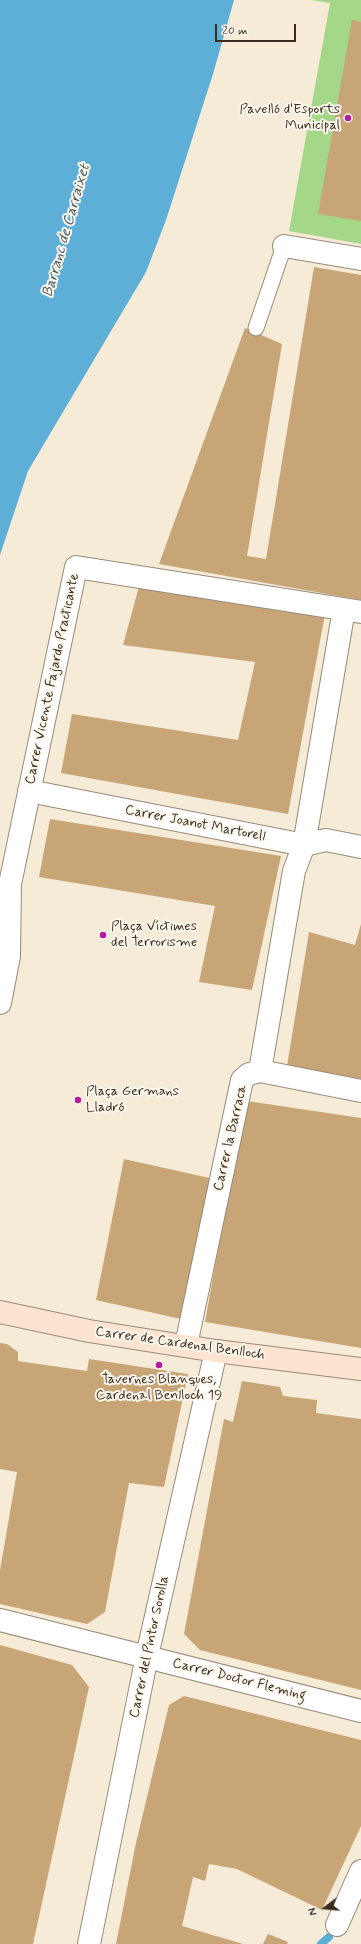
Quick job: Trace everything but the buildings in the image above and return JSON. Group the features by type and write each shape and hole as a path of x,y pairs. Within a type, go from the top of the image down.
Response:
{"main road":[{"name":"Carrer de Cardenal Benlloch","path":"0,1312 89,1331 216,1350 361,1369"}],"street":[{"path":"284,246 361,259"},
{"name":"Carrer Vicente Fajardo Practicante","path":"0,1003 9,956 10,884 76,567 353,611"},
{"name":"Carrer la Barraca","path":"186,1345 242,1080 249,1074 260,1070 294,871 304,845 353,611"},
{"name":"Carrer Joanot Martorell","path":"29,791 304,845 326,840 361,847"},
{"path":"260,1070 361,1091"},
{"name":"Carrer del Pintor Sorolla","path":"89,1944 147,1656 216,1350"},
{"name":"Carrer Doctor Fleming","path":"0,1620 361,1711"},
{"path":"337,1925 361,1871"}],"lane":[{"path":"256,328 284,246"}],"green space":[{"path":"311,0 361,0 361,244 289,231 330,3"}],"water":[{"name":"Barranc de Carraixet","path":"0,0 234,0 213,74 166,220 146,272 28,471 0,555"}],"waterway":[{"path":"321,1944 329,1937"}],"place":[{"name":"Pavelló d'Esports Municipal","path":"348,118"},
{"name":"Plaça Víctimes del Terrorisme","path":"103,935"},
{"name":"Plaça Germans Lladró","path":"78,1100"},
{"name":"Tavernes Blanques, Cardenal Benlloch 19","path":"159,1365"}]}
